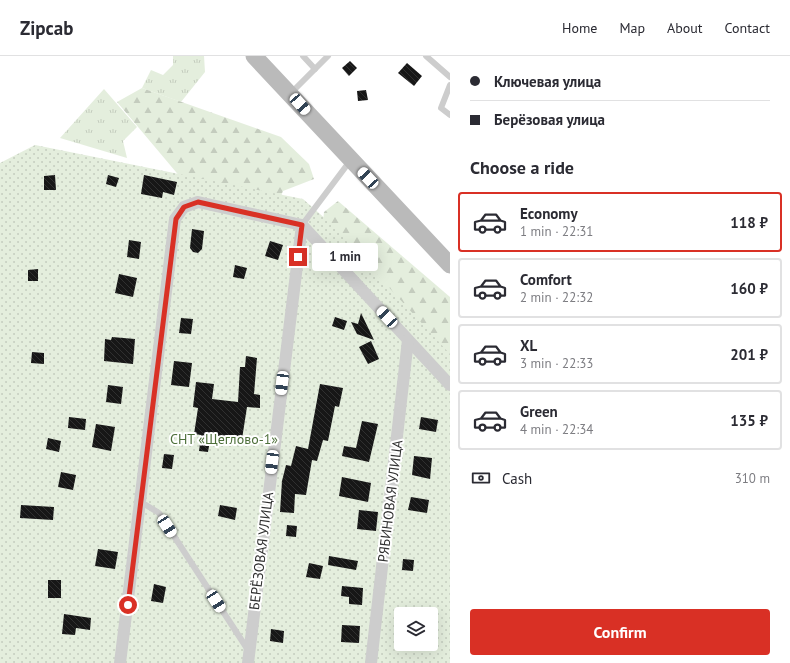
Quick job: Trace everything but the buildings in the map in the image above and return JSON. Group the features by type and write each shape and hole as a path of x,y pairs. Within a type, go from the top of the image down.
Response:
{"main road":[{"path":"254,56 450,265"}],"street":[{"path":"120,663 176,219 184,207 198,202 302,225 450,384"},
{"name":"БЕРЁЗОВАЯ УЛИЦА","path":"248,657 302,225"},
{"name":"РЯБИНОВАЯ УЛИЦА","path":"371,663 408,340"}],"lane":[{"path":"303,56 315,69"},
{"path":"290,93 328,56"},
{"path":"426,56 450,77"},
{"path":"450,85 441,108 450,115"},
{"path":"302,225 350,160"},
{"path":"141,502 159,513 248,657"}],"green space":[{"path":"173,56 204,56 205,72 181,102 142,88 151,70 163,75 173,65"},
{"path":"142,88 281,137 309,164 314,179 283,191 271,218 197,197 117,102"},
{"path":"104,89 137,127 123,141 127,158 60,138"},
{"name":"СНТ «Щеглово-1»","path":"35,145 303,199 328,221 450,354 450,663 0,663 0,163"},
{"path":"338,201 450,297 450,374 322,231 324,212"}],"route":[{"path":"128,605 176,219 184,207 198,202 302,225 298,257"}]}
